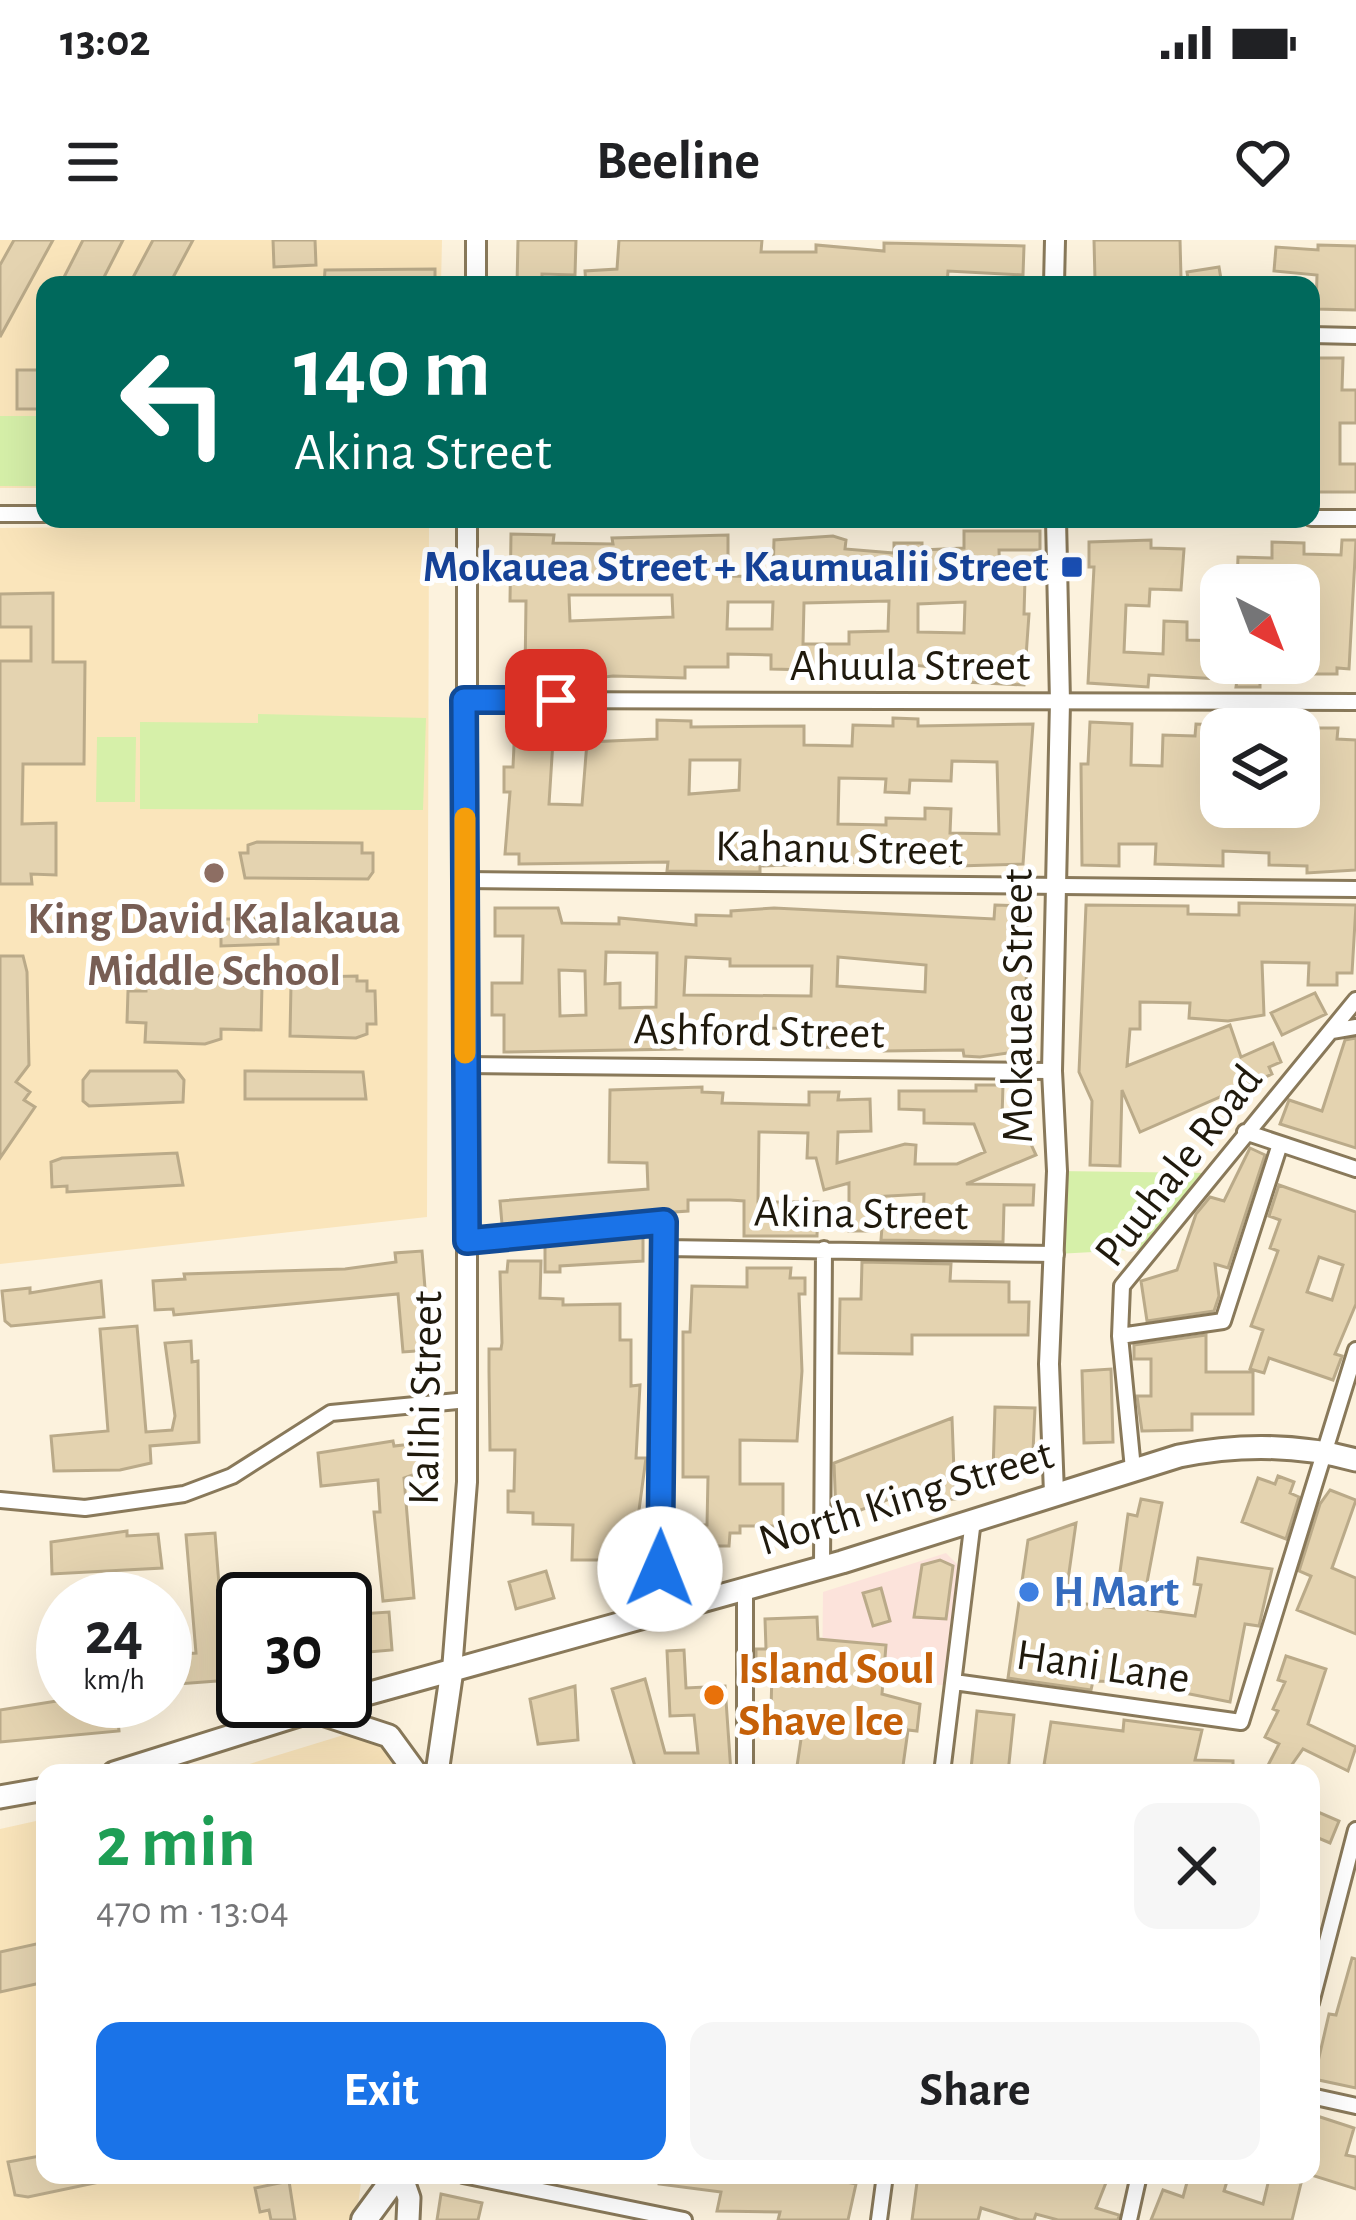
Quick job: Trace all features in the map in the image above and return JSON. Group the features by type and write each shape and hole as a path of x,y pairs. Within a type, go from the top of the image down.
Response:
{"highway":[{"path":"364,2220 390,2184"}],"main road":[{"path":"476,240 476,276"},
{"path":"1054,276 1055,240"},
{"name":"Kalihi Street","path":"437,1764 452,1670 467,1483 467,528"},
{"name":"Mokauea Street","path":"1054,1493 1049,1364 1056,1254 1052,1071 1060,702 1056,528"},
{"name":"North King Street","path":"372,1693 659,1615 1133,1469 1226,1447 1328,1452 1356,1460"},
{"name":"North King Street","path":"143,1764 258,1728"},
{"path":"364,1728 388,1736 409,1764"},
{"path":"0,1797 36,1791"},
{"path":"384,2220 393,2184"},
{"path":"398,2184 410,2198 408,2220"}],"street":[{"path":"1320,335 1356,336"},
{"path":"0,514 36,514"},
{"path":"1320,518 1356,518"},
{"name":"Ahuula Street","path":"464,700 1356,702"},
{"name":"Kahanu Street","path":"465,880 1356,889"},
{"name":"Puuhale Road","path":"1133,1469 1120,1336 1122,1286 1356,1000"},
{"path":"1332,1031 1356,1028"},
{"name":"Ashford Street","path":"465,1065 1052,1071"},
{"path":"1245,1132 1356,1169"},
{"path":"1120,1336 1223,1321 1280,1144"},
{"path":"467,1241 664,1222 659,1615"},
{"name":"Akina Street","path":"664,1248 1056,1254"},
{"path":"822,1566 824,1249"},
{"path":"1328,1452 1356,1350"},
{"path":"0,1501 85,1508 184,1494 232,1476 331,1413 468,1400"},
{"name":"Hani Lane","path":"954,1682 1241,1722 1328,1452"},
{"path":"943,1764 973,1520"},
{"path":"745,1589 745,1764"},
{"path":"1320,1942 1356,1830"},
{"path":"1320,2098 1356,2106"},
{"path":"507,2184 684,2220"},
{"path":"879,2220 884,2184"},
{"path":"1130,2220 1137,2184"}],"shaded area":[{"path":"0,240 442,240 441,276 36,276 36,488 0,488"},
{"name":"King David Kalakaua Middle School","path":"0,528 429,528 427,1217 0,1264"},
{"path":"946,1553 960,1567 945,1685 822,1683 823,1592"},
{"path":"350,1733 376,1740 398,1764 249,1764"},
{"path":"36,1821 36,2184 361,2184 356,2220 0,2220 0,1829"}],"green space":[{"path":"0,416 36,416 36,486 0,486"},
{"path":"258,714 426,718 423,810 140,809 140,722 258,723"},
{"path":"97,737 136,737 135,802 96,802"},
{"path":"1057,1171 1211,1173 1149,1249 1056,1254"}],"building":[{"path":"14,240 53,240 0,337 0,265"},
{"path":"83,240 123,240 105,276 65,276"},
{"path":"153,240 193,240 174,276 134,276"},
{"path":"273,240 315,240 316,265 274,267"},
{"path":"518,240 576,240 575,275 517,276"},
{"path":"619,240 762,240 761,252 816,252 816,245 884,251 884,243 1024,246 1023,275 948,271 948,276 585,276 585,271 617,269"},
{"path":"1094,240 1180,240 1181,276 1095,276"},
{"path":"1318,245 1356,246 1356,310 1320,309 1320,276 1274,271 1276,247 1318,250"},
{"path":"1219,267 1220,276 1188,276 1187,272"},
{"path":"435,269 435,276 325,276 325,270"},
{"path":"1320,358 1343,358 1342,390 1356,390 1356,423 1340,423 1340,464 1356,464 1356,492 1320,492"},
{"path":"17,370 36,370 36,409 17,409"},
{"path":"964,531 1040,531 1040,550 999,550 1000,578 1025,579 1024,614 1029,614 1024,685 965,682 966,671 887,662 842,663 842,667 826,668 826,675 810,675 810,670 771,669 771,655 728,654 728,667 685,667 685,678 613,676 560,682 560,675 525,676 526,601 510,601 511,534 554,535 553,543 613,544 612,538 728,535 728,576 773,577 774,540 833,536 846,540 845,549 894,553 894,543 922,543 922,550 964,548","holes":["569,595 672,595 673,617 570,621","889,601 888,631 849,632 849,644 803,644 804,603","728,602 773,602 772,629 727,629","965,602 964,633 918,632 918,604"]},
{"path":"1151,540 1151,548 1184,549 1181,590 1150,589 1149,606 1126,605 1124,652 1163,654 1164,621 1187,622 1187,640 1200,640 1200,678 1149,675 1148,687 1088,683 1094,567 1089,567 1089,542"},
{"path":"1342,540 1356,540 1349,669 1320,674 1320,564 1238,564 1238,557 1272,558 1272,542 1304,543 1304,554 1341,555"},
{"path":"53,593 53,662 85,662 84,764 23,764 22,824 56,823 56,875 31,874 32,884 0,884 0,661 31,661 31,627 0,627 0,594"},
{"path":"893,718 918,719 918,726 1033,724 1023,864 957,866 864,857 864,862 760,866 760,872 667,871 668,862 519,864 519,854 505,854 510,792 504,792 504,767 513,767 515,724 554,725 549,804 582,805 587,742 657,739 657,720 691,721 691,727 804,726 804,745 852,746 853,725 893,726","holes":["690,760 740,760 739,790 689,794","952,761 997,762 999,834 950,833 951,809 925,808 925,819 886,818 886,825 838,824 839,778 886,779 885,792 909,793 910,780 951,781"]},
{"path":"1090,722 1132,724 1131,765 1162,766 1163,735 1195,736 1196,724 1200,724 1200,828 1320,828 1320,728 1338,728 1337,739 1356,740 1356,870 1307,873 1307,866 1269,865 1269,853 1223,851 1223,866 1155,864 1156,844 1119,844 1119,866 1082,865 1081,764 1088,764"},
{"path":"362,843 362,853 373,853 373,872 368,879 245,878 240,853 248,853 248,845"},
{"path":"1239,903 1356,905 1352,973 1337,973 1337,985 1308,985 1309,963 1262,962 1264,1015 1228,1021 1189,1018 1190,1003 1140,1002 1140,1029 1130,1029 1127,1066 1230,1025 1241,1057 1273,1043 1281,1062 1269,1067 1272,1074 1140,1132 1122,1090 1120,1166 1090,1165 1092,1101 1079,1072 1086,905 1188,906 1188,914 1239,915"},
{"path":"995,905 1027,906 1026,1013 1016,1013 1022,1051 980,1057 964,1056 963,1050 884,1051 884,1045 810,1048 811,1029 760,1028 760,1036 683,1032 682,1049 504,1052 504,1015 492,1015 492,983 522,983 523,936 495,936 495,908 558,908 562,923 619,924 619,918 696,925 696,915 731,916 731,911 774,908 994,919","holes":["606,952 657,953 656,1007 620,1008 620,983 605,984","686,957 730,959 730,966 812,966 811,996 684,995","838,957 926,965 925,992 837,986","559,970 585,971 586,1015 560,1016"]},
{"path":"221,919 278,919 278,944 221,946"},
{"path":"0,956 23,956 27,972 29,1065 16,1082 30,1092 24,1100 35,1107 0,1158"},
{"path":"205,970 222,977 221,985 262,985 261,1030 221,1029 221,1039 205,1044 145,1042 146,1023 127,1022 128,991 146,991 146,972"},
{"path":"357,976 357,981 367,981 367,991 375,991 376,1024 367,1024 367,1034 356,1038 290,1036 291,985 313,977"},
{"path":"1315,993 1326,1014 1282,1035 1271,1013"},
{"path":"1356,1038 1356,1148 1280,1124 1289,1100 1322,1111 1345,1040"},
{"path":"90,1071 177,1071 184,1080 183,1102 89,1106 83,1101 83,1080"},
{"path":"245,1071 363,1072 366,1099 245,1099"},
{"path":"976,1085 1003,1085 1002,1118 1016,1112 1036,1155 966,1184 1034,1185 1033,1205 1004,1205 1003,1242 881,1240 882,1227 923,1227 924,1194 872,1197 872,1231 849,1231 849,1183 824,1190 816,1158 807,1158 808,1133 759,1132 758,1202 818,1202 817,1236 744,1236 744,1201 730,1200 688,1200 688,1211 502,1224 500,1201 648,1189 647,1163 609,1162 610,1090 702,1087 702,1092 723,1093 722,1103 809,1105 809,1092 839,1092 838,1100 870,1099 871,1131 838,1132 837,1163 905,1144 916,1145 915,1164 957,1164 985,1152 974,1124 924,1123 924,1110 899,1109 899,1091 976,1091"},
{"path":"1250,1148 1265,1155 1228,1268 1215,1264 1219,1296 1214,1311 1147,1321 1141,1281 1177,1270 1196,1214 1210,1197 1224,1201"},
{"path":"177,1153 183,1185 67,1192 67,1186 52,1187 51,1162 62,1158"},
{"path":"1279,1185 1356,1212 1356,1304 1335,1354 1342,1356 1333,1380 1269,1358 1264,1373 1250,1369 1263,1330 1251,1326 1278,1251 1270,1248 1280,1220 1269,1216","holes":["1319,1257 1343,1265 1332,1300 1307,1292"]},
{"path":"643,1236 643,1261 560,1266 560,1272 545,1272 545,1245"},
{"path":"422,1251 430,1350 403,1352 398,1294 174,1315 173,1309 155,1310 153,1281 185,1279 184,1274 345,1269 396,1262 395,1253"},
{"path":"508,1261 541,1261 540,1298 563,1299 563,1305 620,1304 620,1340 631,1340 631,1386 640,1385 636,1458 646,1458 637,1525 631,1525 631,1560 572,1560 573,1525 533,1524 533,1513 508,1512 508,1491 514,1491 515,1450 490,1450 489,1349 501,1349 500,1272 507,1272"},
{"path":"862,1262 951,1264 950,1281 1009,1282 1009,1302 1029,1302 1028,1335 912,1335 912,1354 839,1353 840,1299 861,1299"},
{"path":"747,1268 791,1268 790,1278 805,1278 805,1294 799,1294 802,1371 797,1441 740,1440 740,1484 783,1484 783,1526 740,1526 740,1533 730,1533 729,1546 706,1546 706,1567 672,1567 672,1525 707,1525 708,1477 683,1477 683,1332 690,1332 692,1286 747,1287"},
{"path":"101,1281 104,1317 11,1326 5,1321 2,1291 30,1288 30,1293"},
{"path":"137,1326 146,1432 172,1430 175,1416 165,1343 191,1341 192,1362 198,1361 199,1442 150,1446 151,1463 120,1470 54,1471 51,1436 108,1431 100,1329"},
{"path":"1206,1335 1206,1372 1253,1372 1253,1414 1192,1414 1192,1430 1142,1431 1137,1396 1151,1396 1151,1359 1134,1359 1134,1345"},
{"path":"1111,1369 1113,1442 1084,1443 1082,1371"},
{"path":"995,1407 1035,1408 1032,1473 993,1472"},
{"path":"952,1418 955,1499 915,1503 910,1491 853,1513 836,1514 834,1463"},
{"path":"393,1441 394,1446 421,1443 424,1471 404,1478 414,1598 383,1601 374,1512 380,1512 378,1480 321,1486 318,1453"},
{"path":"1278,1476 1294,1482 1290,1493 1299,1497 1286,1539 1242,1522 1258,1478 1275,1484"},
{"path":"1330,1490 1356,1500 1332,1568 1356,1578 1356,1634 1297,1610 1311,1576 1299,1571 1320,1504"},
{"path":"1141,1499 1162,1503 1142,1609 1195,1616 1201,1585 1194,1584 1198,1558 1272,1569 1259,1626 1245,1624 1230,1702 1129,1682 1093,1681 1091,1690 1008,1678 1028,1540 1076,1523 1065,1601 1115,1608 1128,1514 1137,1516"},
{"path":"127,1531 127,1536 158,1534 162,1568 52,1572 51,1542"},
{"path":"215,1533 216,1681 192,1683 192,1653 196,1653 186,1535"},
{"path":"940,1560 953,1566 946,1619 914,1617 922,1565"},
{"path":"546,1571 554,1598 516,1609 509,1582"},
{"path":"881,1588 890,1621 873,1626 863,1593"},
{"path":"389,1612 392,1650 372,1652 372,1613"},
{"path":"817,1617 818,1639 886,1645 882,1694 920,1704 917,1731 908,1730 903,1764 797,1764 805,1712 771,1712 772,1669 756,1669 756,1649 766,1649 765,1619"},
{"path":"684,1650 686,1688 725,1686 730,1764 634,1764 612,1689 645,1679 665,1753 698,1753 694,1715 670,1716 667,1651"},
{"path":"1286,1656 1326,1669 1308,1724 1356,1747 1348,1771 1303,1749 1292,1764 1269,1764 1279,1744 1265,1737 1285,1682 1278,1680"},
{"path":"575,1686 578,1740 538,1744 530,1699"},
{"path":"36,1704 36,1728 119,1731 0,1742 0,1710"},
{"path":"977,1711 1014,1715 1009,1764 972,1764"},
{"path":"1124,1720 1202,1730 1195,1760 1233,1764 1044,1764 1051,1722 1123,1731"},
{"path":"1320,1813 1339,1821 1330,1843 1320,1839"},
{"path":"36,1944 36,1984 0,1992 0,1952"},
{"path":"1352,1958 1356,1959 1356,2088 1320,2080 1320,2053 1329,2014 1336,2015"},
{"path":"1320,2117 1354,2128 1346,2155 1356,2157 1356,2189 1320,2178"},
{"path":"36,2157 36,2184 90,2184 28,2197 15,2195 8,2162"},
{"path":"289,2184 295,2220 271,2220 269,2210 260,2212 255,2188"},
{"path":"659,2184 856,2184 848,2220 778,2220 780,2212 717,2211 721,2192"},
{"path":"917,2184 1105,2184 1096,2208 1119,2215 1118,2220 1058,2220 1036,2214 1034,2220 1020,2220 981,2208 978,2220 912,2220"},
{"path":"1187,2184 1226,2184 1224,2191 1263,2204 1268,2184 1301,2184 1292,2220 1151,2220 1163,2190 1183,2197"},
{"path":"441,2194 482,2203 478,2220 437,2220"}],"slow traffic":[{"path":"465,818 465,1053"}],"place":[{"name":"Mokauea Street + Kaumualii Street","path":"1072,567"},
{"name":"King David Kalakaua Middle School","path":"214,873"},
{"name":"H Mart","path":"1029,1592"},
{"name":"Island Soul Shave Ice","path":"714,1695"}],"route":[{"path":"556,700 464,700 467,1241 664,1222 660,1569"}]}
